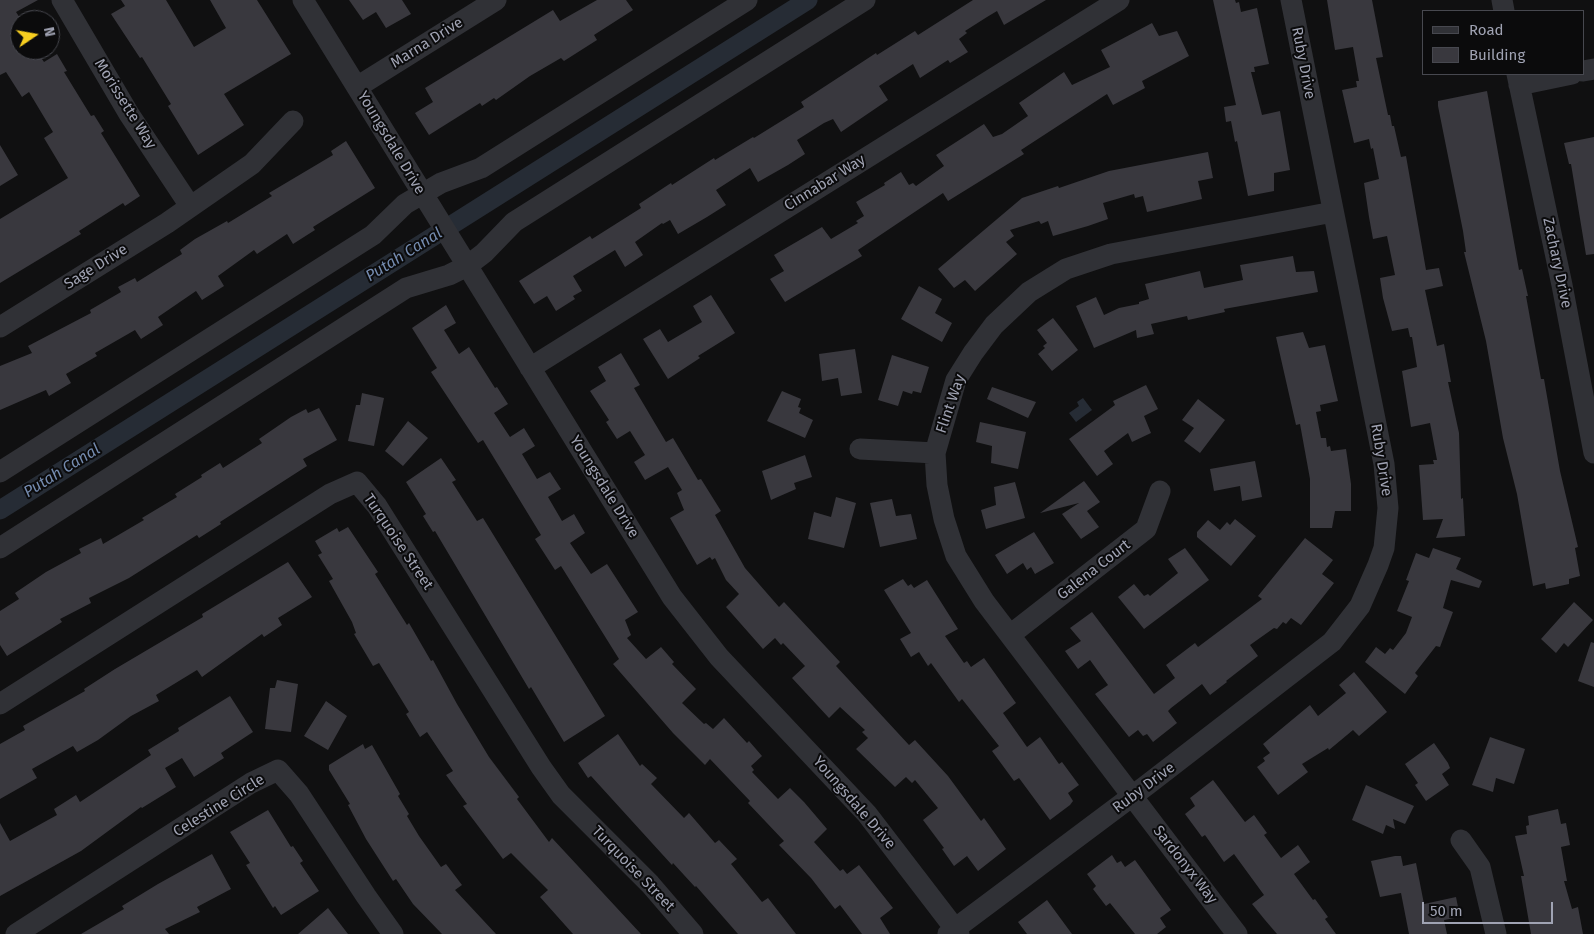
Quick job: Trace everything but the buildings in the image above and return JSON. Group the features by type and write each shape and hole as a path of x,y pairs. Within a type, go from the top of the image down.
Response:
{"street":[{"name":"Morissette Way","path":"62,0 130,114 190,206"},
{"name":"Youngsdale Drive","path":"303,0 672,597 690,623 719,657 867,814 954,932"},
{"name":"Marna Drive","path":"357,87 496,0"},
{"path":"0,472 373,234 405,204 424,196 441,183 481,168 747,0"},
{"path":"0,548 406,288 449,275 463,260 484,253 514,222 865,0"},
{"name":"Cinnabar Way","path":"530,368 1120,0"},
{"name":"Ruby Drive","path":"954,932 1332,642 1360,606 1378,565 1387,525 1387,486 1291,0"},
{"path":"1518,79 1561,75"},
{"name":"Zachary Drive","path":"1518,79 1562,285 1594,453"},
{"name":"Sage Drive","path":"0,327 167,223 252,164 293,121"},
{"name":"Flint Way","path":"1132,797 984,601 956,556 944,519 937,485 935,453 956,380 973,352 994,325 1029,292 1066,269 1112,254 1333,212"},
{"path":"860,449 935,453"},
{"name":"Turquoise Street","path":"0,704 330,494 357,482 378,506 541,767 561,795 650,884 692,934"},
{"name":"Galena Court","path":"1010,635 1146,529 1160,492"},
{"name":"Celestine Circle","path":"16,934 252,783 278,770 299,794 366,896 394,934"},
{"name":"Sardonyx Way","path":"1132,797 1237,934"},
{"path":"1462,840 1480,868 1496,934"}],"shaded area":[{"path":"1083,398 1092,410 1076,422 1069,413 1079,406 1077,402"}],"waterway":[{"name":"Putah Canal","path":"0,510 808,0"}]}
